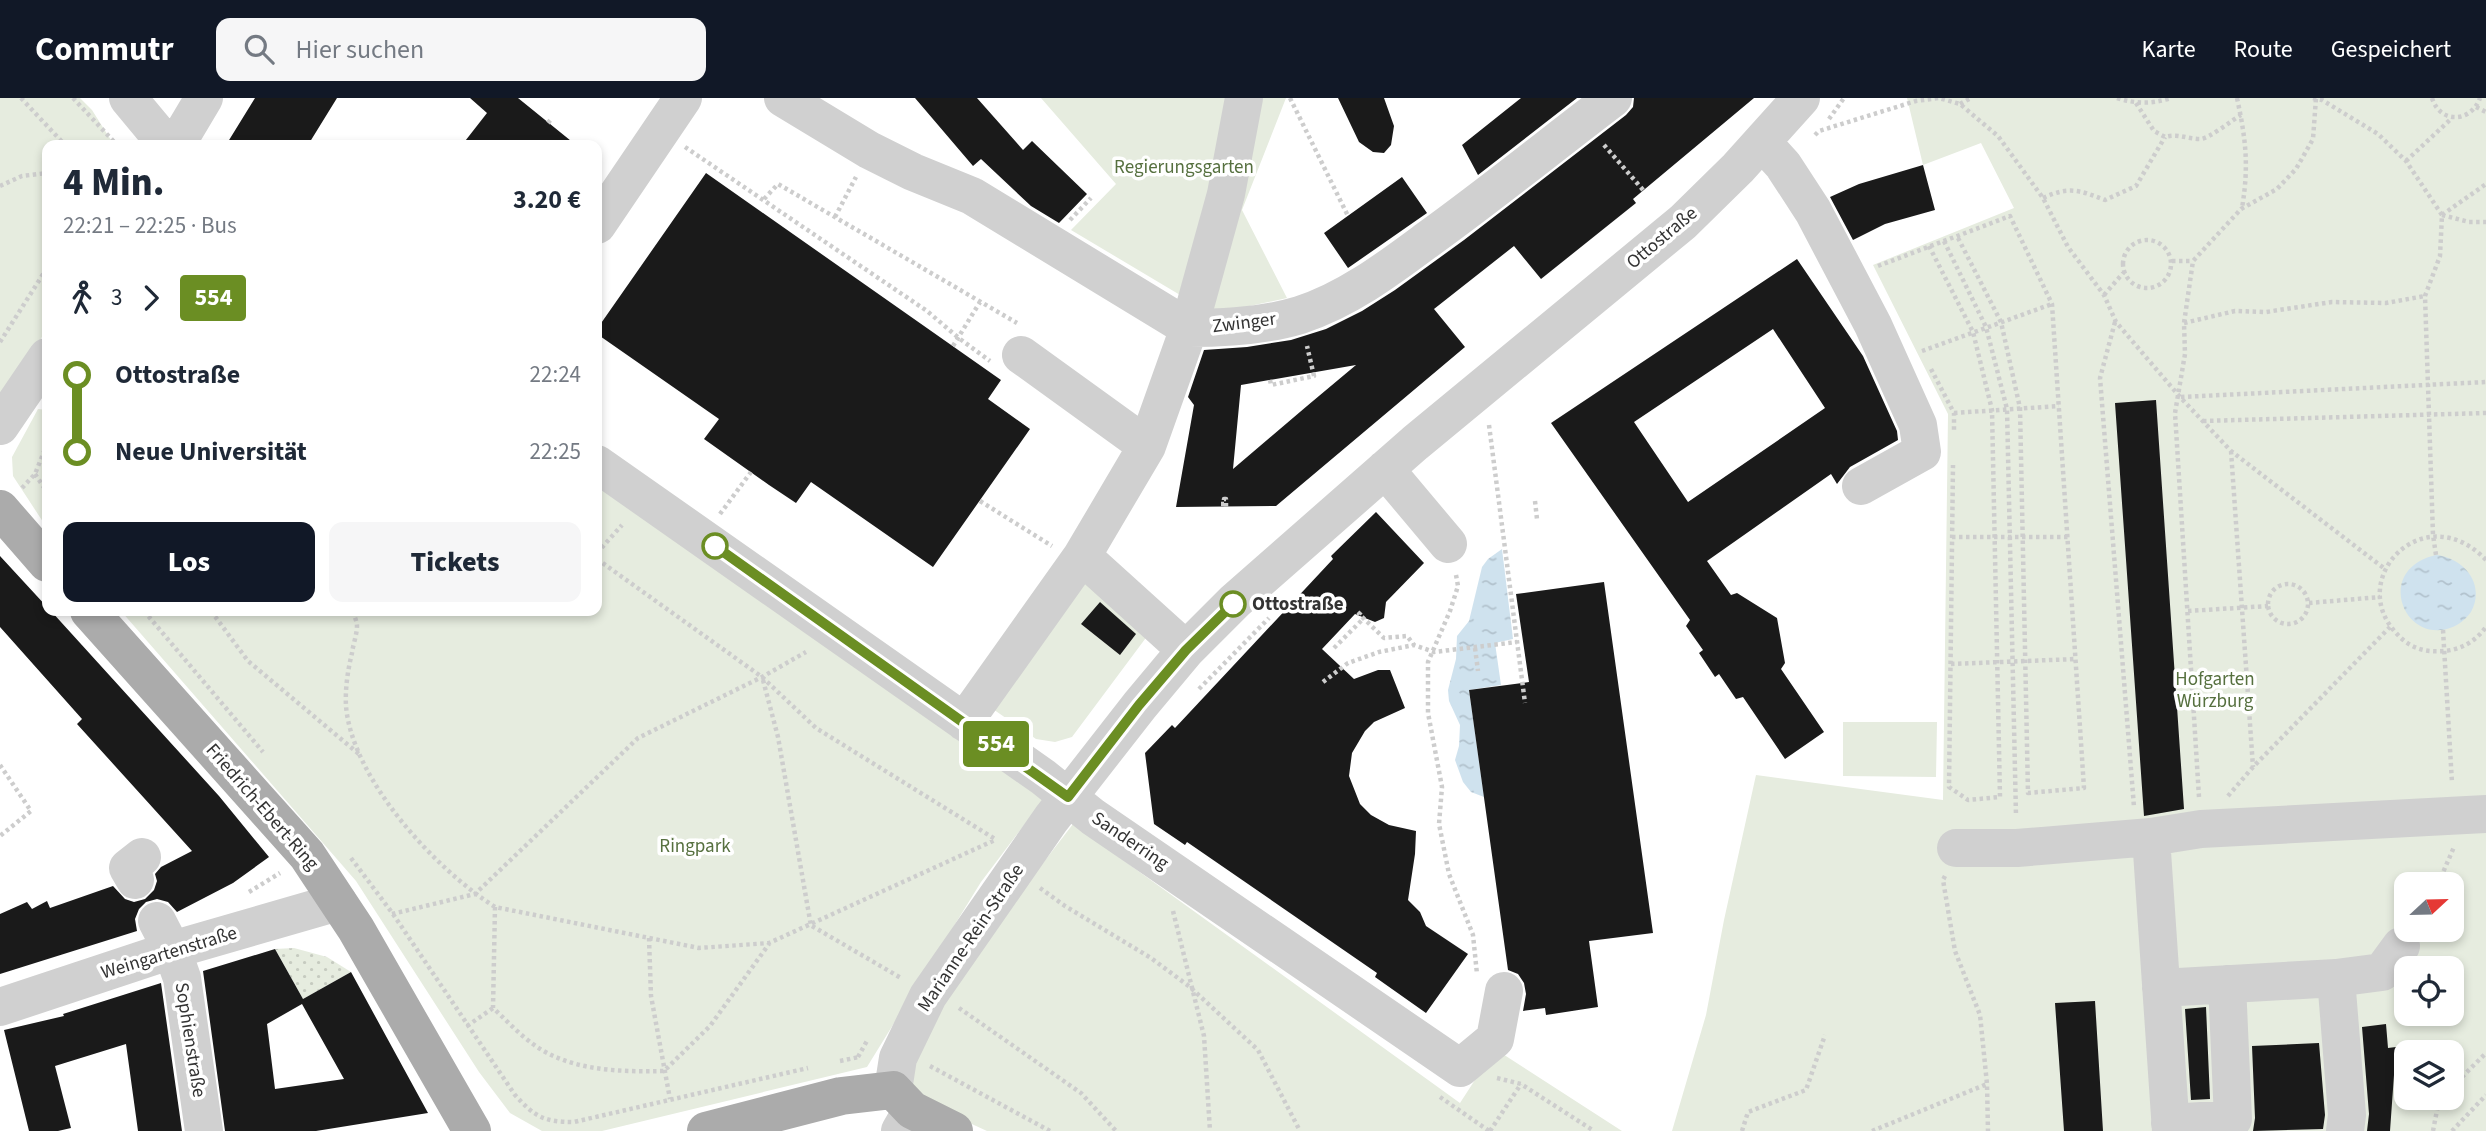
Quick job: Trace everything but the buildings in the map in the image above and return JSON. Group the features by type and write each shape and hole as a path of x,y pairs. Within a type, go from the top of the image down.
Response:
{"main road":[{"path":"0,509 42,557"},
{"name":"Friedrich-Ebert-Ring","path":"93,616 307,856 347,915 471,1131"},
{"path":"706,1131 841,1096 901,1110 954,1131"}],"street":[{"path":"128,98 163,140"},
{"path":"179,140 204,98"},
{"path":"602,218 662,132 682,98"},
{"name":"Zwinger","path":"782,98 869,150 913,172 972,195 1189,328 1231,328 1300,315 1346,294 1375,278 1485,198 1613,98"},
{"path":"964,722 1082,556 1147,446 1189,328 1226,194 1244,98"},
{"name":"Ottostraße","path":"1068,797 1139,705 1186,650 1245,593 1385,469 1683,222 1762,142 1803,115"},
{"path":"1762,142 1783,165 1813,211 1873,325 1918,425 1922,452 1861,486"},
{"path":"1023,341 1147,446"},
{"path":"0,426 42,363"},
{"name":"Sanderring","path":"602,468 1068,797 1178,891 1460,1068 1495,1039 1491,988"},
{"path":"1385,469 1448,544"},
{"path":"1082,556 1186,650"},
{"name":"Marianne-Rein-Straße","path":"901,1110 898,1058 928,996 1068,797"},
{"path":"1956,848 2017,848 2148,837 2201,829 2470,815"},
{"path":"2148,837 2171,1127 2233,1125 2227,984"},
{"name":"Weingartenstraße","path":"0,1007 165,935 347,915"},
{"name":"Sophienstraße","path":"165,935 182,978 204,1131"},
{"path":"2161,988 2336,978 2382,972 2401,946"},
{"path":"2336,978 2347,1115 2345,1131"}],"path":[{"path":"20,98 60,140"},
{"path":"73,98 112,140"},
{"path":"1290,98 1348,215"},
{"path":"1803,115 1844,98"},
{"path":"1803,115 1939,98 1960,104 1998,136 2043,198 2068,247 2104,295 2116,321 2180,397 2231,451 2385,569"},
{"path":"1960,104 1971,98"},
{"path":"2117,98 2136,103 2153,103 2171,98"},
{"path":"2237,98 2247,146 2247,177 2241,209"},
{"path":"2432,98 2438,110 2452,118"},
{"path":"2406,161 2452,118 2465,116 2476,107 2480,98"},
{"path":"2201,829 2175,413 2180,397 2185,354 2184,323 2193,261 2241,209 2277,189 2296,169 2313,139 2314,99 2322,100 2378,134 2406,161 2442,215 2440,256 2425,296 2433,535 2437,555"},
{"path":"2136,103 2154,131 2165,136 2175,134 2200,139 2208,137 2241,115"},
{"path":"2476,107 2486,112"},
{"path":"1583,120 1644,191"},
{"path":"662,132 927,311 960,339"},
{"path":"2043,198 2062,190 2080,191 2105,200 2136,186 2165,136"},
{"path":"835,217 869,150"},
{"path":"0,186 22,176 42,174"},
{"path":"764,199 778,184 980,302 1023,341"},
{"path":"2442,215 2486,184"},
{"path":"1072,215 1091,198"},
{"path":"2442,215 2469,222 2486,222"},
{"path":"1957,236 2001,322 2020,408 2028,793 2084,788 2052,304 2010,216"},
{"path":"2142,240 2150,240 2165,247 2172,261 2168,277 2156,287 2140,288 2127,279 2123,263 2129,248 2142,240"},
{"path":"1944,241 1986,327 2007,409 2016,821"},
{"path":"1929,246 1973,332 1992,410 1995,537 1997,662 2000,797 1968,800 1949,787 1951,664 1997,662 2013,661 2076,659"},
{"path":"2172,261 2193,261"},
{"path":"2104,295 2124,271"},
{"path":"0,342 42,276"},
{"path":"2184,323 2235,312 2266,312 2332,302 2386,303 2425,296"},
{"path":"953,346 960,339 980,302"},
{"path":"1922,351 2052,304"},
{"path":"1270,380 1271,385 1314,376 1300,315"},
{"path":"2116,321 2100,378 2134,814 2148,837"},
{"path":"2180,397 2486,382"},
{"path":"1954,413 2059,406"},
{"path":"2203,421 2486,414"},
{"path":"1483,415 1490,426 1525,703"},
{"path":"2231,451 2253,766"},
{"path":"42,456 35,474 42,484"},
{"path":"737,491 751,472"},
{"path":"980,501 1067,556 1082,556"},
{"path":"1535,501 1537,519"},
{"path":"602,547 622,525"},
{"path":"2486,559 2473,546 2454,537 2433,535 2414,540 2397,552 2385,569 2380,597 2390,627 2405,642 2424,651 2445,653 2463,648 2479,637 2486,628"},
{"path":"1952,537 2068,537"},
{"path":"1448,544 1458,586 1428,662 1428,713 1442,787 1439,824 1449,874 1491,988"},
{"path":"354,616 357,627 348,667 346,703 350,730 360,754 387,805 475,894 495,907 699,948 769,943 996,839 816,728 762,677 602,563"},
{"path":"2287,584 2302,589 2309,603 2304,618 2290,625 2275,620 2268,606 2273,591 2287,584"},
{"path":"2309,603 2380,597"},
{"path":"2188,611 2268,606"},
{"path":"1361,612 1359,614 1384,638 1407,636 1413,645"},
{"path":"148,616 269,760"},
{"path":"215,616 248,661 360,754"},
{"path":"1334,648 1364,618"},
{"path":"2201,829 2253,766 2390,627"},
{"path":"2442,630 2470,815"},
{"path":"1323,682 1348,663 1413,645 1434,652 1517,642"},
{"path":"1475,648 1478,671"},
{"path":"347,915 393,914 475,894 638,738 762,677 806,652"},
{"path":"762,677 778,737 811,926"},
{"path":"0,765 31,811 0,836"},
{"path":"1956,848 1943,880 1955,951 1980,1015 1987,1083 1988,1131"},
{"path":"350,856 393,914 515,1095 530,1111 551,1122 574,1122 818,1066"},
{"path":"1039,887 1065,906 1151,958 1190,987 1258,1050 1300,1131"},
{"path":"1178,891 1190,987 1204,1036 1210,1131"},
{"path":"495,907 493,1008 530,1042 549,1054 575,1064 621,1072 664,1070 710,1026 769,943"},
{"path":"811,926 902,978"},
{"path":"649,939 651,996 670,1099"},
{"path":"955,1005 1081,1093 1116,1131"},
{"path":"467,1026 493,1008"},
{"path":"1742,1131 1748,1112 1806,1090 1825,1035"},
{"path":"2464,1075 2486,1053"},
{"path":"831,1063 858,1056"},
{"path":"928,1065 1050,1131"},
{"path":"1872,1131 1987,1083"},
{"path":"1490,1131 1521,1084 1594,1131"},
{"path":"2452,1131 2486,1095"},
{"path":"2433,1131 2437,1110"}],"green space":[{"path":"0,98 80,98 92,110 111,140 42,140 42,337 0,404"},
{"name":"Regierungsgarten","path":"1041,98 1286,98 1242,210 1287,298 1212,314 1071,230 1116,184"},
{"name":"Hofgarten Würzburg","path":"1907,98 2486,98 2486,1131 1672,1131 1706,1015 1756,775 1943,800 1948,414 1873,265 2014,208 1981,143 1923,165"},
{"path":"38,409 42,409 42,520 13,476 12,457"},
{"name":"Ringpark","path":"602,479 1058,780 981,882 867,1067 602,1131 542,1131 510,1113 479,1072 356,881 125,616 602,616"},
{"path":"1079,577 1148,635 1072,737 1055,742 1036,739 990,707"},
{"path":"1843,722 1937,722 1936,777 1843,776"},
{"path":"1073,824 1460,1103 1495,1049 1622,1131 987,1131 891,1087 891,1061"},
{"path":"294,948 327,957 351,972 303,999 275,949"}],"water":[{"path":"1502,549 1513,639 1495,643 1501,685 1469,690 1484,797 1471,792 1463,782 1455,760 1460,725 1449,701 1448,690 1456,659 1457,636 1469,621 1482,567"},
{"path":"2436,555 2455,561 2463,567 2470,574 2476,592 2471,612 2465,619 2450,628 2433,630 2419,625 2409,616 2402,603 2401,588 2405,575 2417,563"}],"bus line":[{"name":"554","path":"715,546 1068,797 1139,705 1186,650 1233,604"}],"place":[{"name":"Ottostraße","path":"1233,604"}]}
